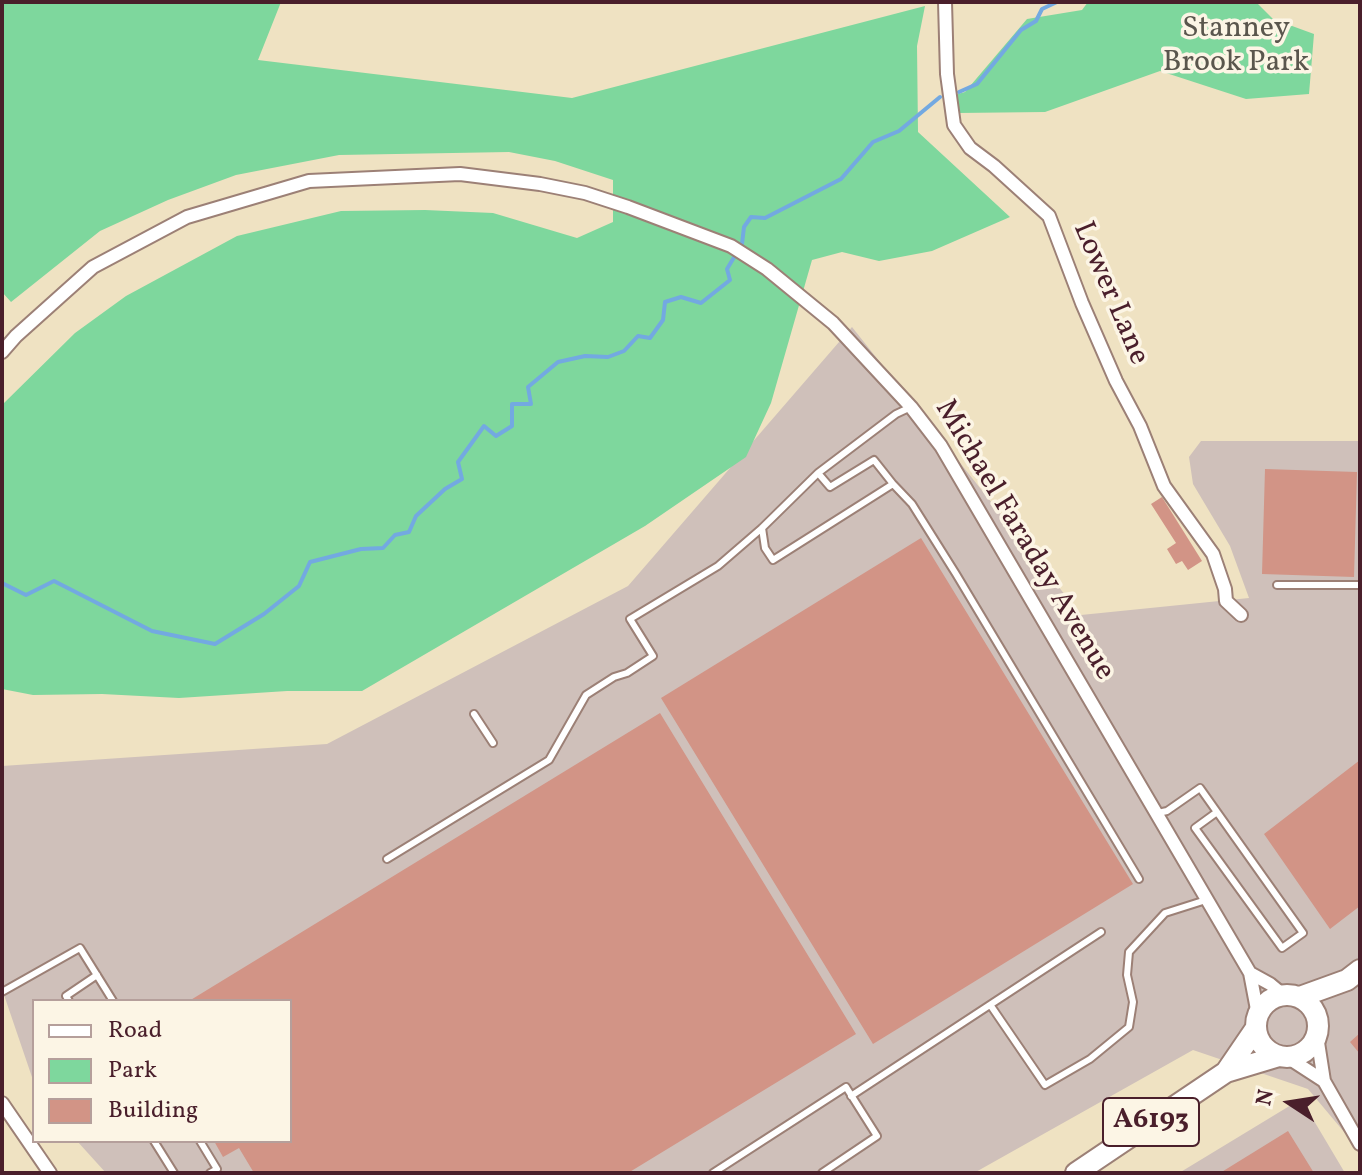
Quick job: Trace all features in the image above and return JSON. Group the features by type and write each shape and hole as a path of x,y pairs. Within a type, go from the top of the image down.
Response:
{"highway":[{"path":"1291,996 1354,975"},
{"path":"1318,1029 1354,975"},
{"path":"1291,996 1315,1011 1318,1029"},
{"name":"A6193","path":"1226,1072 1267,1001 1291,996"},
{"path":"1257,1022 1263,1046 1283,1056"},
{"name":"A6193","path":"1076,1173 1226,1072 1305,1051 1318,1029"}],"street":[{"name":"Lower Lane","path":"945,2 947,74 954,125 970,148 1049,216 1082,303 1164,486 1213,554 1226,601 1241,615"},
{"name":"Michael Faraday Avenue","path":"2,352 93,267 187,217 309,181 460,174 540,184 585,193 731,246 825,316 863,353 941,446 1250,973"},
{"path":"1250,973 1291,996"},
{"path":"1250,973 1257,1022"},
{"path":"1318,1029 1324,1081 1360,1144"},
{"path":"1283,1056 1324,1081"},
{"path":"2,1103 50,1173"}],"lane":[{"path":"387,859 549,760 586,695 653,656 630,619 718,566 818,473 896,414 911,407"},
{"path":"818,473 830,487 874,460 912,504 1139,879"},
{"path":"762,528 765,548 773,560 893,484"},
{"path":"1277,585 1360,585"},
{"path":"474,714 493,743"},
{"path":"1154,814 1167,811 1200,788 1303,933 1282,948 1195,828 1217,812"},
{"path":"991,1006 1045,1085 1090,1059 1129,1027 1133,1002 1127,975 1129,952 1165,913 1206,900"},
{"path":"851,1096 1101,932"},
{"path":"2,992 80,948 112,999"},
{"path":"68,999 66,996 97,975"},
{"path":"713,1173 846,1087 877,1136 822,1173"},
{"path":"155,1143 174,1173"},
{"path":"201,1143 214,1171"}],"shaded area":[{"path":"852,327 1081,615 1249,598 1230,546 1193,484 1189,457 1201,441 1360,441 1360,1151 1308,1089 1193,1050 974,1173 106,1173 79,1143 292,1143 292,999 32,999 32,1077 2,989 2,766 327,744 628,586"},
{"path":"1301,1099 1345,1173 1179,1173"}],"green space":[{"path":"2,2 281,2 258,60 572,98 925,6 917,46 918,132 1010,217 932,251 879,261 842,252 812,260 771,403 746,457 645,526 362,691 287,691 179,698 102,694 33,695 2,689 2,405 75,333 126,296 237,236 341,211 425,210 493,213 577,238 613,222 613,180 555,161 509,152 339,155 236,175 168,200 100,231 11,302 2,292"},
{"name":"Stanney Brook Park","path":"1088,2 1256,2 1273,19 1314,34 1309,94 1246,99 1160,71 1045,112 958,113 951,96 965,92 1027,19 1082,10"}],"building":[{"path":"1231,21 1232,38 1224,38 1223,22"},
{"path":"1265,469 1357,472 1354,577 1262,574"},
{"path":"1162,497 1202,561 1188,570 1182,561 1176,564 1167,549 1176,543 1151,504"},
{"path":"921,538 1133,884 873,1044 661,698"},
{"path":"660,713 856,1034 628,1173 254,1173 239,1148 223,1157 215,1143 292,1143 292,999 192,999"},
{"path":"1360,760 1360,906 1330,929 1264,834"},
{"path":"1360,1033 1360,1054 1350,1042"},
{"path":"1288,1131 1314,1173 1220,1173"}],"waterway":[{"path":"959,92 977,84 1021,30 1036,21 1042,9 1057,2"},
{"path":"2,583 26,595 54,581 152,631 215,644 264,614 299,586 310,562 361,549 383,548 395,535 409,532 416,516 445,489 462,479 458,462 484,426 496,436 512,426 512,404 531,404 528,387 558,362 585,356 608,357 624,351 638,336 650,338 663,320 665,302 681,297 701,303 730,280 727,269 742,244 744,227 751,217 765,218 841,179 873,142 899,131 940,97"}]}
